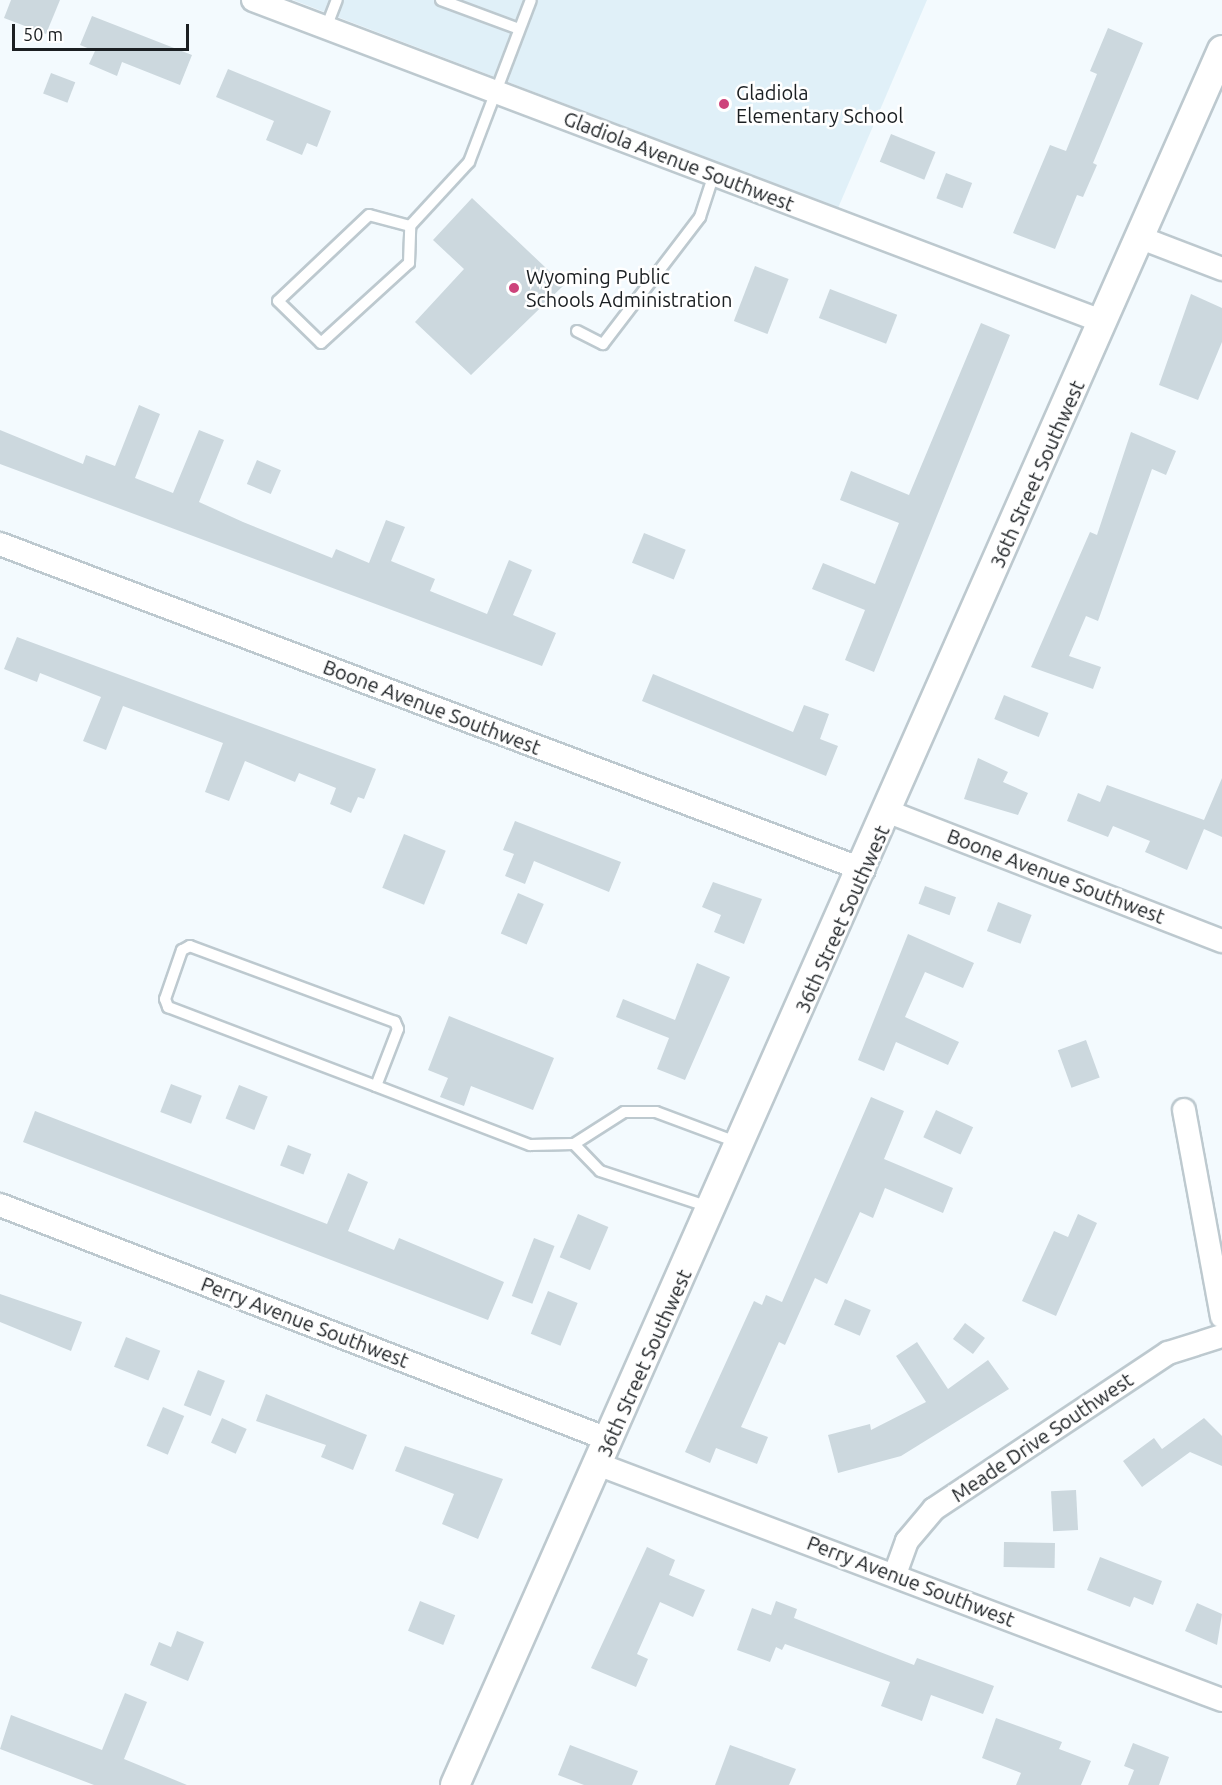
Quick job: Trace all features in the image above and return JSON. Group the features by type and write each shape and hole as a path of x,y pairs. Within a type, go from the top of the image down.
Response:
{"street":[{"name":"Gladiola Avenue Southwest","path":"253,0 288,6 326,28 1104,322"},
{"name":"36th Street Southwest","path":"455,1785 864,870 1222,50"},
{"path":"1141,238 1222,269"},
{"name":"Boone Avenue Southwest","path":"0,544 864,870"},
{"name":"Boone Avenue Southwest","path":"889,812 1222,941"},
{"path":"1184,1110 1222,1317"},
{"name":"Perry Avenue Southwest","path":"0,1205 895,1574 1222,1700"},
{"name":"Meade Drive Southwest","path":"895,1574 907,1541 934,1509 1168,1353 1222,1336"}],"lane":[{"path":"326,28 337,0"},
{"path":"441,0 519,29"},
{"path":"410,226 369,215 278,301 321,343 409,263 410,226 469,162 498,92 531,0"},
{"path":"578,331 603,344 700,217 714,174"},
{"path":"376,1086 398,1029 395,1022 190,946 182,950 165,999 168,1007 530,1145 574,1144 624,1112 656,1112 742,1144"},
{"path":"574,1144 600,1171 713,1209"}],"shaded area":[{"name":"Gladiola Elementary School","path":"293,0 927,0 838,208"}],"building":[{"path":"11,0 60,0 46,34 4,18"},
{"path":"92,16 192,55 180,85 122,62 117,76 89,64 95,51 80,45"},
{"path":"1108,28 1143,43 1093,163 1097,165 1083,197 1077,195 1055,249 1013,233 1050,145 1066,151 1097,74 1090,71"},
{"path":"228,69 331,111 317,147 307,143 302,155 266,140 274,121 216,97"},
{"path":"51,73 75,82 67,103 43,94"},
{"path":"891,134 936,152 924,180 880,162"},
{"path":"946,173 972,183 962,208 936,198"},
{"name":"Wyoming Public Schools Administration","path":"472,198 564,285 471,375 415,322 464,269 433,240"},
{"path":"755,266 789,279 767,334 734,321"},
{"path":"830,289 897,315 886,344 819,318"},
{"path":"1191,294 1222,308 1222,342 1198,400 1159,385"},
{"path":"981,323 1010,335 874,672 845,660 865,610 812,589 823,563 875,584 899,523 840,500 851,471 909,495"},
{"path":"139,405 160,414 135,478 173,493 199,430 224,440 199,502 243,522 332,558 336,549 369,563 386,520 405,527 391,561 435,579 430,591 487,614 509,560 532,570 513,615 556,633 542,666 0,464 0,430 83,464 86,455 115,466"},
{"path":"1131,432 1176,451 1166,475 1152,469 1098,621 1086,616 1069,656 1101,667 1093,689 1031,667 1090,532 1097,535"},
{"path":"257,460 281,470 271,494 247,484"},
{"path":"644,533 686,550 674,580 632,563"},
{"path":"17,637 376,769 364,799 358,797 351,813 330,804 336,788 299,773 295,782 245,761 229,801 205,792 223,743 123,706 106,750 83,741 101,697 40,673 37,682 4,669"},
{"path":"653,674 793,732 804,705 829,714 820,739 838,746 826,776 642,701"},
{"path":"1004,695 1049,713 1039,737 994,719"},
{"path":"978,758 1008,772 1003,782 1028,793 1018,815 964,799"},
{"path":"1222,778 1222,837 1204,829 1187,870 1145,852 1150,841 1113,826 1108,837 1067,821 1078,793 1100,802 1107,785 1204,820"},
{"path":"515,821 621,862 609,892 534,861 525,884 505,876 514,854 503,850"},
{"path":"404,834 446,851 424,905 382,888"},
{"path":"713,882 762,899 744,944 714,932 721,915 702,907"},
{"path":"925,886 956,897 950,915 919,904"},
{"path":"518,893 544,904 527,944 501,934"},
{"path":"998,902 1032,915 1020,944 987,931"},
{"path":"908,934 974,963 963,988 925,972 905,1017 959,1042 948,1065 896,1042 884,1071 858,1060"},
{"path":"697,963 730,977 685,1080 657,1069 669,1038 616,1017 623,999 675,1020"},
{"path":"449,1016 554,1058 533,1110 471,1086 464,1106 440,1097 448,1078 428,1070"},
{"path":"1086,1040 1100,1078 1071,1088 1058,1050"},
{"path":"171,1084 202,1096 191,1124 160,1112"},
{"path":"239,1085 268,1097 254,1130 226,1118"},
{"path":"871,1097 904,1111 884,1159 953,1188 943,1213 885,1188 873,1218 860,1212 827,1284 815,1278 785,1345 779,1342 741,1427 768,1437 757,1464 716,1448 710,1463 685,1452 754,1301 762,1305 766,1295 782,1302"},
{"path":"936,1110 973,1127 960,1155 923,1137"},
{"path":"35,1111 327,1224 348,1173 368,1182 348,1231 394,1250 399,1238 504,1282 488,1320 23,1142"},
{"path":"288,1145 311,1154 303,1174 280,1166"},
{"path":"578,1214 608,1227 590,1270 560,1257"},
{"path":"1078,1214 1097,1223 1056,1316 1022,1301 1054,1231 1068,1237"},
{"path":"534,1238 555,1246 532,1304 512,1296"},
{"path":"548,1291 578,1303 560,1346 531,1334"},
{"path":"0,1294 82,1322 71,1351 0,1322"},
{"path":"845,1299 871,1310 860,1336 834,1325"},
{"path":"965,1323 985,1338 973,1354 953,1339"},
{"path":"126,1337 160,1351 148,1381 114,1367"},
{"path":"917,1342 948,1389 988,1360 1009,1389 901,1456 838,1473 828,1435 870,1424 871,1430 926,1402 896,1356"},
{"path":"198,1370 225,1381 211,1416 184,1405"},
{"path":"266,1394 367,1435 353,1470 321,1457 326,1445 256,1421"},
{"path":"163,1407 184,1416 168,1455 147,1446"},
{"path":"222,1418 247,1429 236,1454 211,1443"},
{"path":"1204,1418 1222,1436 1222,1466 1190,1452 1142,1487 1123,1461 1154,1438 1162,1449"},
{"path":"405,1446 503,1479 478,1539 442,1524 454,1494 395,1471"},
{"path":"1076,1490 1078,1530 1053,1531 1051,1491"},
{"path":"1004,1542 1055,1543 1055,1568 1004,1567"},
{"path":"647,1547 675,1560 669,1575 705,1590 693,1617 660,1602 637,1654 648,1659 636,1687 591,1668"},
{"path":"1100,1557 1162,1581 1153,1605 1134,1597 1130,1607 1087,1590"},
{"path":"420,1601 455,1615 443,1645 408,1631"},
{"path":"776,1601 797,1609 794,1618 880,1652 914,1665 917,1658 994,1686 983,1714 931,1695 922,1721 881,1706 890,1682 785,1644 782,1650 776,1647 770,1662 737,1650 752,1608 771,1615"},
{"path":"1197,1603 1222,1614 1217,1645 1185,1631"},
{"path":"177,1631 204,1642 188,1681 150,1665 159,1642 171,1647"},
{"path":"125,1693 147,1702 124,1759 187,1785 94,1785 0,1749 11,1715 102,1750"},
{"path":"996,1718 1062,1742 1059,1749 1091,1761 1081,1785 1016,1785 1021,1773 982,1758"},
{"path":"1133,1743 1169,1757 1159,1785 1128,1785 1134,1770 1124,1766"},
{"path":"570,1745 638,1771 632,1785 584,1785 558,1775"},
{"path":"730,1745 796,1769 789,1785 715,1785"}],"place":[{"name":"Gladiola Elementary School","path":"724,104"},
{"name":"Wyoming Public Schools Administration","path":"514,288"}]}
